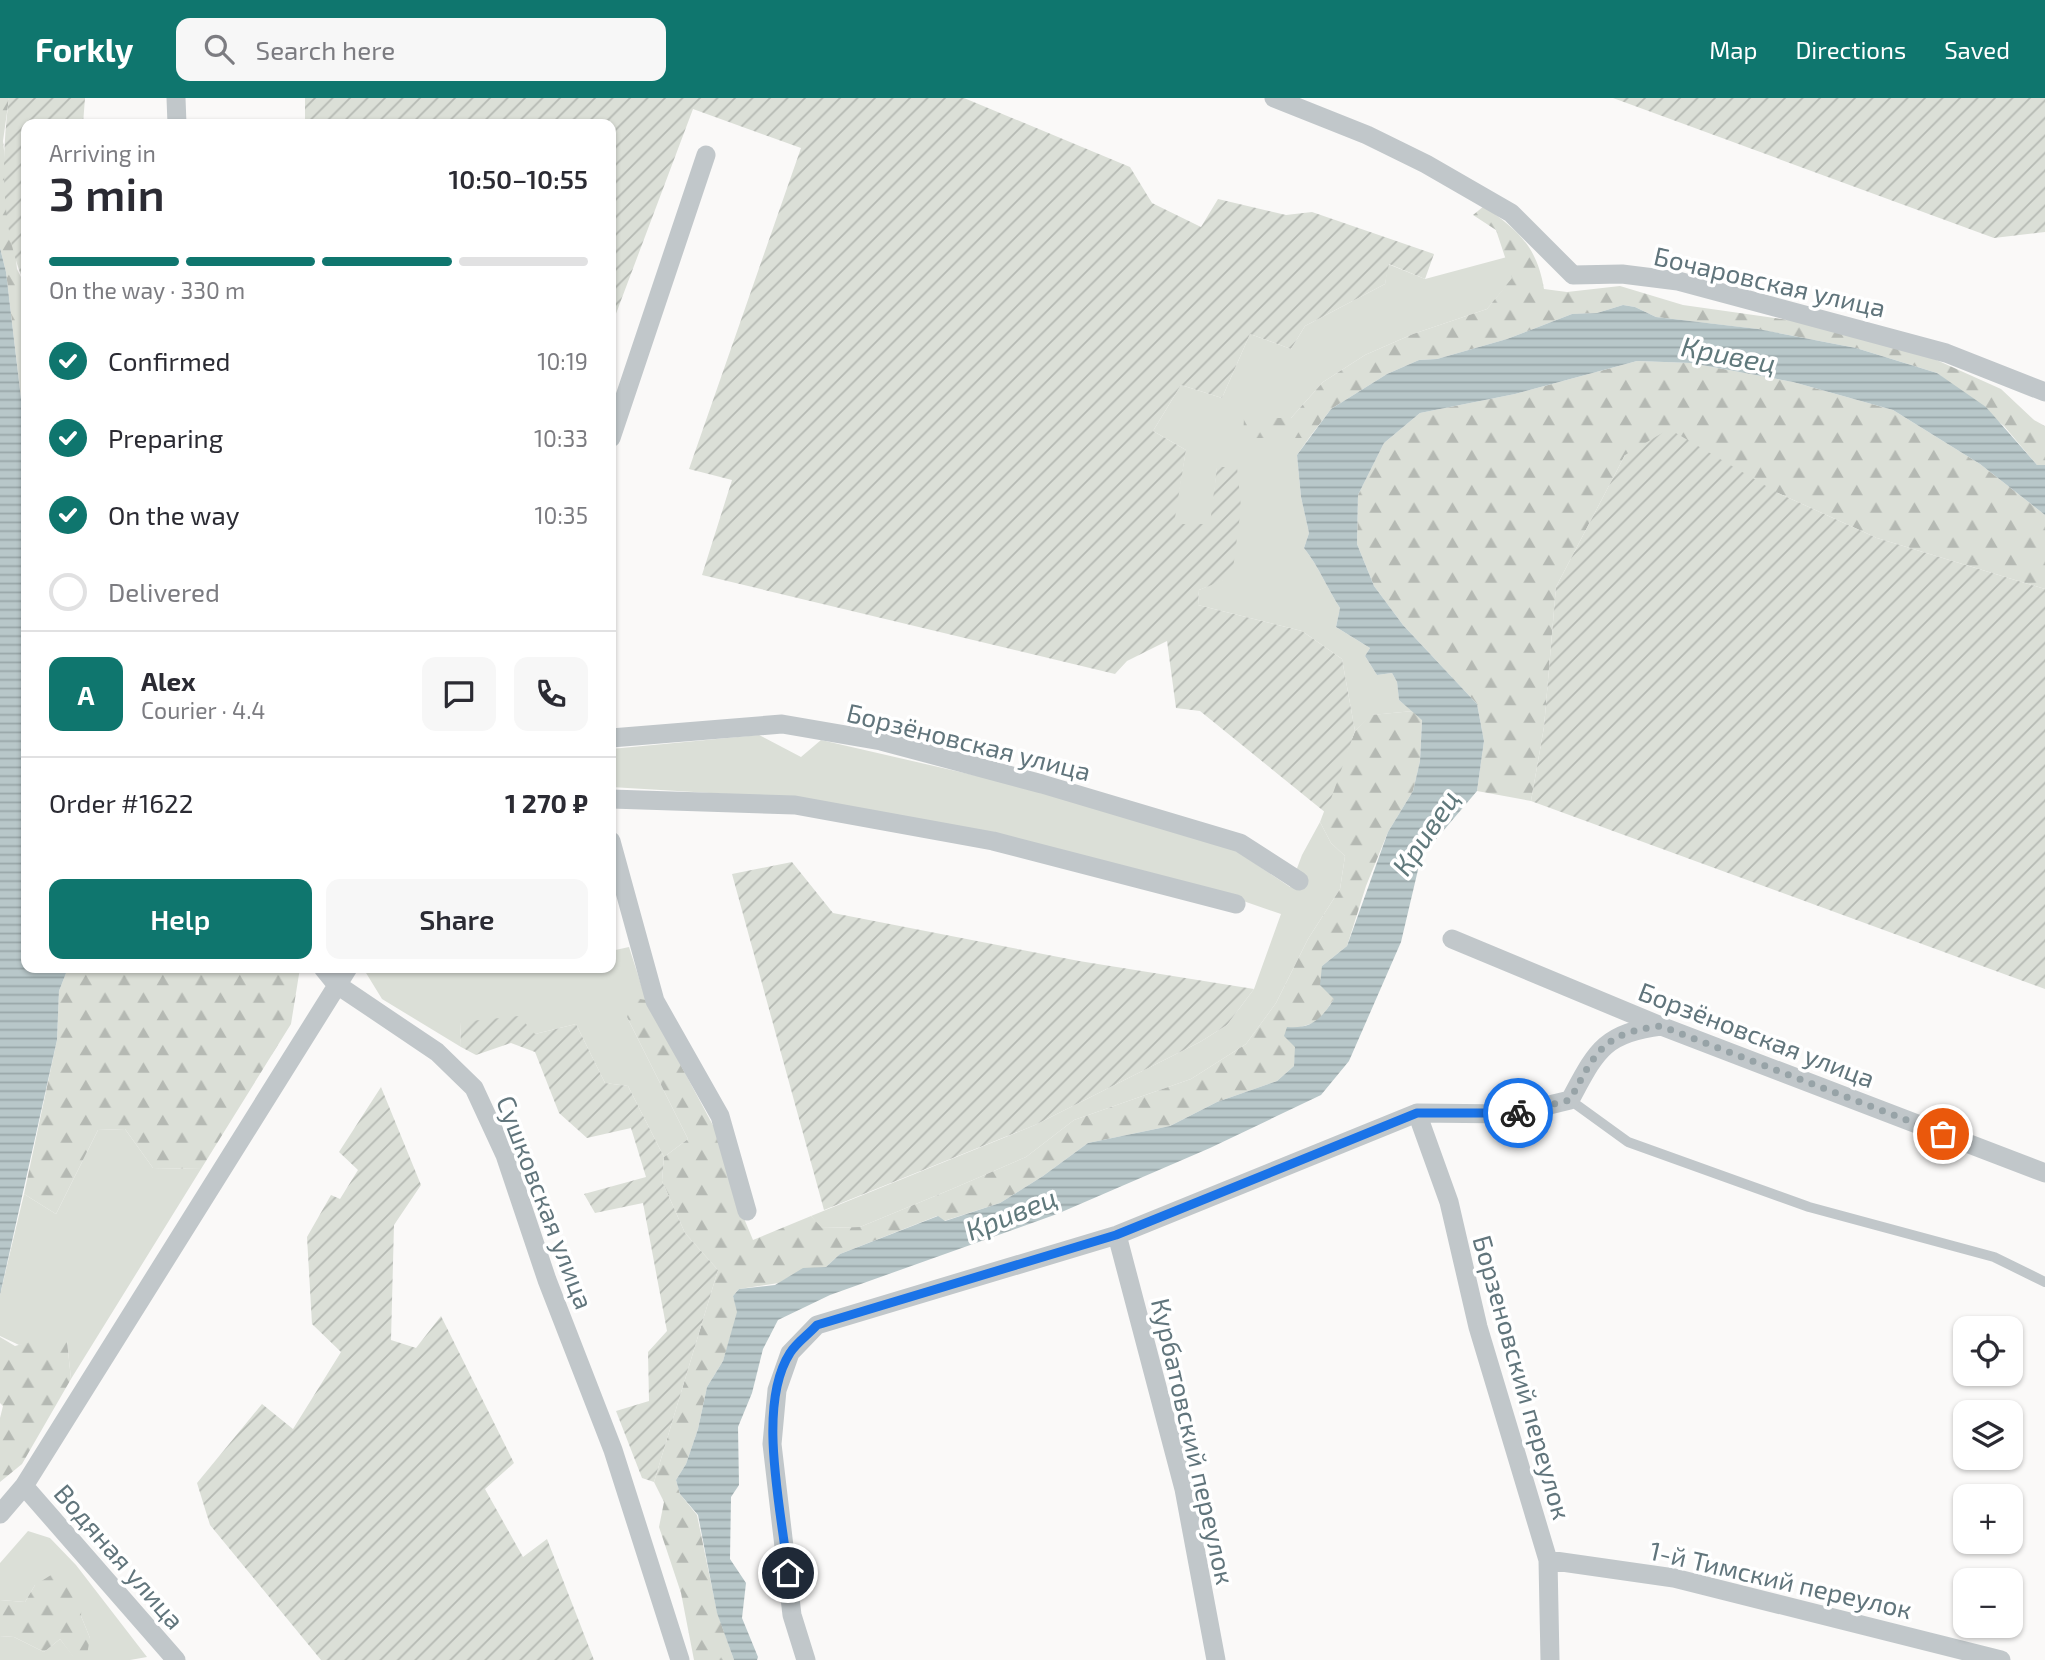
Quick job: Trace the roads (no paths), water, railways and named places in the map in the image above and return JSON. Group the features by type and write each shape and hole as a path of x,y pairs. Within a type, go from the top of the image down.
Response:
{"street":[{"path":"176,98 177,119"},
{"name":"Бочаровская улица","path":"1274,98 1367,135 1426,164 1511,213 1573,275 1622,274 1678,281 1946,353 2045,392"},
{"path":"616,423 706,155"},
{"name":"Борзёновская улица","path":"616,738 782,724 881,741 1042,784 1240,843 1299,881"},
{"path":"616,799 795,805 993,841 1236,904"},
{"path":"616,860 654,1001 720,1116 747,1211"},
{"name":"Борзёновская улица","path":"1452,939 1661,1026 2045,1173"},
{"path":"327,973 337,984"},
{"path":"0,1514 24,1486 345,973"},
{"name":"Сушковская улица","path":"337,984 437,1052 474,1088 505,1155 547,1280 613,1450 680,1660"},
{"path":"806,1660 792,1615 772,1444 777,1390 790,1353 817,1325 1116,1235 1417,1113 1512,1114 1570,1100 1609,1040 1635,1029 1661,1026"},
{"name":"Борзеновский переулок","path":"1417,1113 1449,1202 1478,1328 1548,1560 1550,1660"},
{"name":"Курбатовский переулок","path":"1116,1235 1184,1489 1216,1660"},
{"name":"Водяная улица","path":"24,1486 176,1660"},
{"name":"1-й Тимский переулок","path":"1548,1560 1674,1578 2001,1660"}],"lane":[{"path":"1570,1100 1628,1142 1809,1208 1994,1257 2045,1282"}],"water":[{"path":"0,248 6,272 21,399 21,973 66,973 59,991 57,1040 0,1295"},
{"name":"Кривец","path":"1623,305 1635,307 1656,317 1758,329 1856,348 1937,373 1986,407 2037,465 2045,465 2045,515 1980,464 1893,410 1793,382 1691,363 1637,361 1515,394 1420,413 1384,443 1358,495 1357,544 1374,586 1403,625 1477,704 1484,741 1477,791 1421,857 1401,942 1349,1061 1321,1095 1210,1148 1057,1214 830,1295 778,1320 763,1349 752,1393 738,1427 739,1485 731,1497 730,1559 746,1583 742,1618 758,1657 757,1660 734,1660 717,1613 698,1515 680,1494 676,1480 686,1464 698,1429 707,1387 723,1361 737,1312 733,1296 739,1289 775,1285 803,1268 826,1267 840,1254 938,1216 945,1221 1000,1203 1088,1143 1170,1126 1217,1102 1277,1081 1294,1066 1295,1047 1284,1036 1287,1027 1303,1026 1315,1021 1334,999 1320,985 1322,966 1347,946 1388,832 1413,791 1420,761 1422,720 1399,700 1397,682 1392,673 1377,675 1365,656 1370,648 1336,627 1340,608 1304,548 1309,533 1301,497 1297,455 1331,409 1387,374 1419,360 1437,359 1507,339 1572,314 1597,313"}]}
